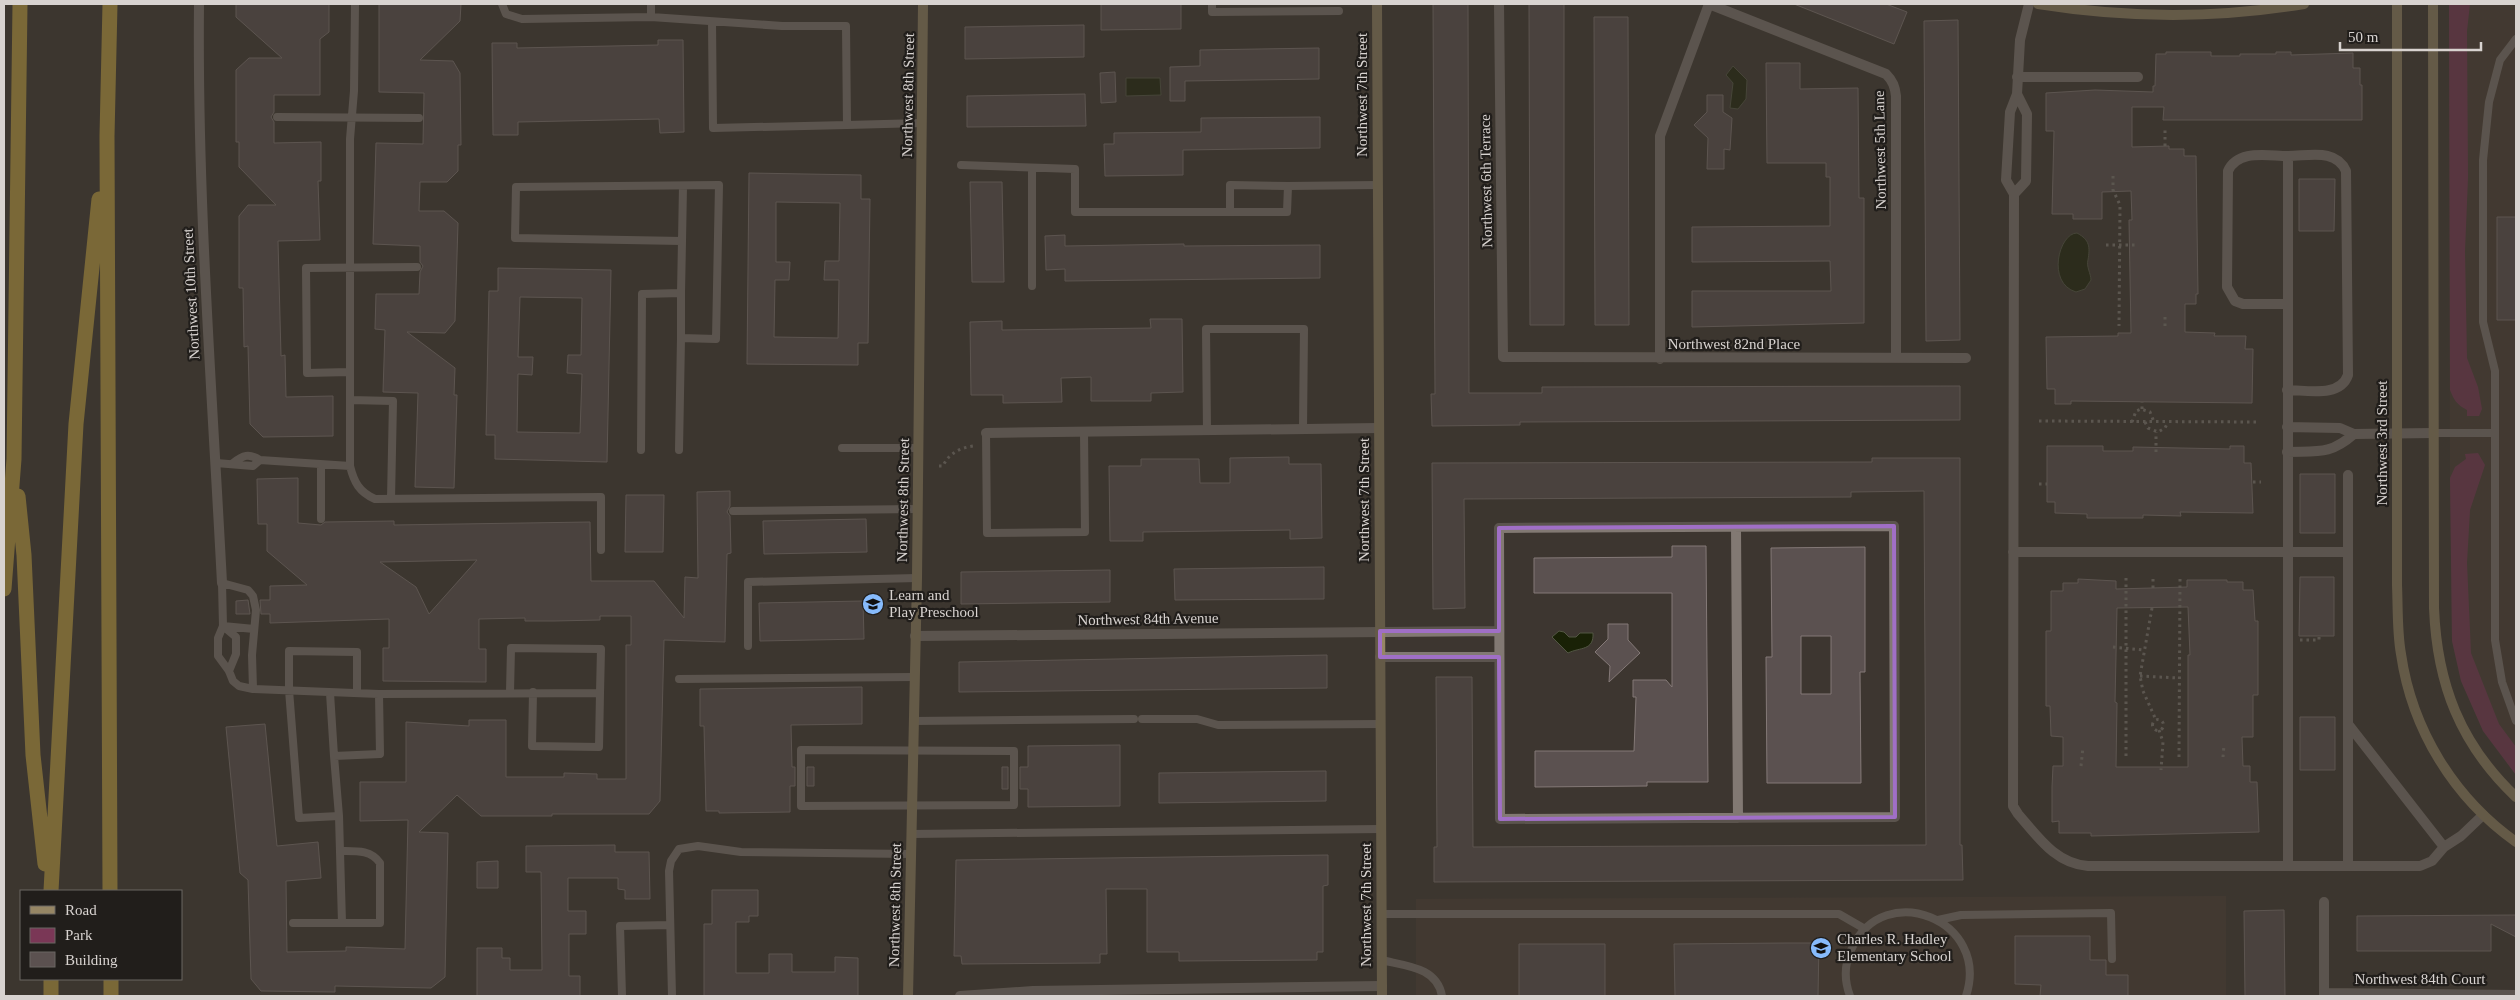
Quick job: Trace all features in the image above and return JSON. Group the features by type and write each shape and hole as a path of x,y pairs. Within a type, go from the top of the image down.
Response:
{"highway":[{"path":"4,589 14,459 20,4"},
{"path":"110,4 107,136 110,890"},
{"path":"50,890 76,424 107,136"},
{"path":"14,459 24,555 34,755 50,890"},
{"path":"51,980 51,996"},
{"path":"111,980 111,996"}],"street":[{"name":"Northwest 10th Street","path":"199,4 199,128 222,583"},
{"name":"Northwest 8th Street","path":"908,996 917,578 924,4"},
{"name":"Northwest 7th Street","path":"1377,4 1382,991"},
{"name":"Northwest 6th Terrace","path":"1499,4 1503,357"},
{"name":"Northwest 5th Lane","path":"1660,359 1660,136 1709,4 1886,74 1891,78 1896,96 1896,358"},
{"path":"2029,4 2020,40 2017,94 2010,112 2006,180 2014,194 2011,798 2018,814 2059,858 2077,866 2426,865 2439,855 2444,847 2461,836 2483,815"},
{"path":"2038,4 2134,15 2238,13 2304,4"},
{"name":"Northwest 3rd Street","path":"2397,4 2398,609 2403,668 2413,706 2433,749 2454,782 2483,815 2516,842"},
{"path":"2433,4 2434,608 2436,646 2444,684 2463,730 2486,764 2516,797"},
{"path":"2017,77 2138,77"},
{"path":"2014,194 2026,181 2027,114 2017,94"},
{"path":"2287,304 2243,304 2235,301 2230,295 2228,287 2228,171 2237,159 2245,156 2332,156 2338,159 2346,171 2348,375 2345,384 2337,388 2287,390"},
{"path":"2288,156 2288,866"},
{"name":"Northwest 82nd Place","path":"1503,357 1660,359 1966,358"},
{"path":"2287,427 2340,428 2354,434 2434,433"},
{"path":"986,433 1379,428"},
{"path":"2287,452 2331,450 2340,446 2354,434"},
{"path":"2348,474 2348,866"},
{"path":"1894,526 1895,817 1500,819 1499,631 1498,528 1894,526"},
{"path":"1736,527 1738,818"},
{"path":"2013,552 2347,552"},
{"name":"Northwest 84th Avenue","path":"916,636 1499,631"},
{"path":"1380,657 1499,657"},
{"path":"2348,724 2444,847"},
{"path":"2324,902 2324,994"},
{"path":"960,996 1032,991 1382,991"},
{"name":"Northwest 84th Court","path":"2324,994 2516,995"}],"lane":[{"path":"355,4 351,117 349,372 350,466 357,486 375,499 601,497 601,550"},
{"path":"502,4 506,14 522,19 651,17 712,22 846,26 847,125"},
{"path":"650,4 651,17"},
{"path":"1212,4 1212,12 1256,8 1339,11"},
{"path":"712,22 713,128 922,123"},
{"path":"2516,38 2500,60 2489,102 2482,160 2482,322 2495,371 2495,640 2502,682 2516,721"},
{"path":"277,116 419,118"},
{"path":"961,166 1075,169 1075,212 1287,212 1288,186"},
{"path":"1032,168 1032,286"},
{"path":"681,338 716,339 720,185 516,187 515,238 682,241"},
{"path":"1230,211 1230,185 1378,186"},
{"path":"679,450 683,186"},
{"path":"349,372 307,372 306,268 417,267"},
{"path":"641,450 642,294 681,293"},
{"path":"1207,431 1206,329 1304,329 1303,428"},
{"path":"350,400 393,401 391,499"},
{"path":"986,433 987,533 1085,532 1084,432"},
{"path":"2434,433 2495,433"},
{"path":"842,448 919,448"},
{"path":"216,463 233,463 243,455 253,456 260,460 350,466"},
{"path":"321,465 321,519"},
{"path":"732,510 918,510"},
{"path":"748,646 748,582 917,578"},
{"path":"253,689 256,610 253,596 240,586 222,583 223,626 218,638 218,656 229,671 233,681 239,686 253,689 379,694 600,693"},
{"path":"223,626 254,629"},
{"path":"223,626 236,638 236,654 229,671"},
{"path":"510,692 511,648 601,649 599,747 532,746 533,692"},
{"path":"339,816 299,818 289,690 289,651 357,652 357,693"},
{"path":"679,679 914,677"},
{"path":"330,692 341,851 342,923"},
{"path":"334,756 380,754 379,694"},
{"path":"913,721 1197,719 1218,725 1380,724"},
{"path":"801,750 1014,751 1014,805 912,805 801,806 801,750"},
{"path":"911,834 1381,829"},
{"path":"672,996 668,871 671,861 680,849 698,846 741,852 911,854"},
{"path":"293,923 380,923 380,863 377,858 364,851 341,851"},
{"path":"1850,996 1845,971 1848,956 1855,942 1864,929 1878,920 1892,914 1908,912 1923,914 1938,920 1951,929 1961,941 1967,955 1970,971 1966,996"},
{"path":"1938,920 1961,915 2111,913 2112,959"},
{"path":"1381,914 1839,914 1864,929"},
{"path":"622,996 620,926 670,924"},
{"path":"1381,960 1427,972 1438,982 1442,996"}],"path":[{"path":"2165,129 2165,146"},
{"path":"2113,176 2113,190 2120,205 2120,326"},
{"path":"2106,245 2135,245"},
{"path":"2165,314 2165,326"},
{"path":"2142,402 2142,409"},
{"path":"2132,422 2136,411 2142,409 2150,412 2154,422"},
{"path":"2039,421 2260,422"},
{"path":"2145,422 2148,428 2156,432"},
{"path":"2156,432 2165,428 2168,422"},
{"path":"2156,432 2156,452"},
{"path":"939,466 943,466 947,457 963,448 978,446"},
{"path":"2253,482 2261,482"},
{"path":"2039,484 2047,484"},
{"path":"2126,578 2126,757"},
{"path":"2153,578 2153,588"},
{"path":"2179,757 2180,579"},
{"path":"2152,608 2143,650 2140,676 2143,690 2156,720 2163,723 2159,730 2163,742 2161,770"},
{"path":"2297,640 2319,640 2319,636"},
{"path":"2113,647 2143,650"},
{"path":"2140,676 2178,678"},
{"path":"2156,720 2152,726 2159,730"},
{"path":"2223,757 2224,745"},
{"path":"2081,766 2083,747"}],"highlighted area":[{"path":"1894,526 1895,817 1500,819 1499,657 1380,657 1380,631 1499,631 1499,528"}],"shaded area":[{"path":"2449,4 2516,4 2516,775 2483,731 2461,681 2452,641"},
{"path":"1733,66 1747,80 1746,99 1738,109 1730,108 1733,83 1726,75"},
{"path":"1126,78 1160,78 1161,95 1126,96"},
{"path":"2077,233 2088,244 2088,265 2091,280 2085,289 2076,292 2067,287 2061,279 2058,259 2065,241 2071,235"},
{"path":"1559,631 1564,632 1569,637 1576,637 1580,633 1593,633 1593,639 1589,646 1568,653 1552,637"},
{"name":"Charles R. Hadley Elementary School","path":"2226,896 2226,996 1416,996 1416,899"}],"green space":[{"path":"2449,4 2470,4 2467,31 2468,178 2465,251 2467,358 2478,387 2482,409 2479,416 2467,416 2467,410 2456,402 2450,390"},
{"path":"2478,453 2485,465 2470,510 2467,563 2471,653 2499,724 2516,747 2516,775 2483,731 2461,681 2452,641 2450,478 2455,467 2466,459 2465,454"}],"building":[{"path":"236,4 329,4 329,32 320,39 320,95 274,95 274,112 271,117 274,122 274,143 321,142 321,181 318,181 320,240 278,241 281,356 285,355 286,397 333,396 333,436 263,437 250,424 248,346 244,347 243,288 239,288 239,216 248,205 276,205 239,167 239,142 236,142 236,70 249,58 282,58 236,17"},
{"path":"379,4 461,4 460,21 420,60 453,61 460,73 461,145 458,145 458,171 447,182 420,182 419,211 444,211 458,223 455,321 445,333 407,332 455,368 454,395 457,395 454,488 415,487 418,393 383,392 385,330 375,329 376,294 419,294 420,272 423,266 420,262 420,246 373,244 376,143 423,144 424,93 379,92"},
{"path":"1101,4 1181,4 1181,29 1101,30"},
{"path":"1433,4 1468,4 1469,393 1542,393 1542,387 1960,386 1960,420 1520,422 1520,425 1432,426 1431,394 1435,394"},
{"path":"1529,4 1564,4 1564,325 1530,325"},
{"path":"1794,4 1886,4 1907,12 1894,44"},
{"path":"1594,17 1628,17 1629,325 1595,325"},
{"path":"1958,20 1960,340 1926,341 1924,21"},
{"path":"1084,25 1084,57 965,59 965,27"},
{"path":"658,40 683,40 684,132 660,133 659,119 518,122 518,135 493,135 492,43 517,43 517,48 658,45"},
{"path":"1319,48 1319,79 1185,81 1185,101 1170,101 1170,67 1200,66 1200,50"},
{"path":"2166,52 2211,52 2211,56 2276,54 2276,52 2291,52 2291,55 2353,53 2353,68 2360,68 2362,120 2163,120 2164,107 2132,107 2132,147 2169,146 2169,149 2184,149 2184,156 2196,156 2198,294 2196,294 2196,304 2185,304 2185,332 2215,333 2214,336 2246,336 2245,349 2253,349 2252,403 2071,401 2071,404 2055,404 2055,389 2047,389 2046,337 2118,336 2118,333 2131,333 2129,220 2132,220 2131,191 2102,192 2102,219 2073,219 2073,214 2052,214 2054,131 2046,131 2046,93 2095,90 2153,92 2153,86 2155,86 2156,54 2166,54"},
{"path":"1766,63 1800,63 1800,89 1858,88 1859,198 1864,198 1864,323 1692,327 1692,291 1831,291 1830,261 1692,262 1692,227 1830,226 1830,177 1826,177 1826,163 1767,163"},
{"path":"1115,72 1116,102 1101,103 1100,73"},
{"path":"1085,94 1086,126 967,127 967,96"},
{"path":"1707,95 1723,95 1723,112 1732,118 1730,150 1724,149 1724,169 1707,169 1708,138 1694,125 1707,112"},
{"path":"1320,117 1320,148 1183,150 1183,175 1105,176 1104,144 1114,144 1114,133 1201,132 1201,118"},
{"path":"749,173 861,175 861,199 870,199 868,343 858,343 858,365 747,364","holes":["776,202 840,203 839,261 825,261 824,280 839,280 838,338 774,337 775,280 789,280 790,262 776,262"]},
{"path":"2299,179 2335,179 2334,231 2299,231"},
{"path":"970,182 1002,182 1004,282 972,282"},
{"path":"2497,217 2516,217 2516,320 2497,320"},
{"path":"1065,235 1065,246 1184,244 1184,246 1320,245 1320,278 1065,281 1065,269 1046,270 1045,236"},
{"path":"498,268 611,270 607,462 495,459 495,435 486,435 489,291 498,291","holes":["520,297 582,298 581,355 568,355 567,373 582,374 580,433 517,432 518,374 532,375 533,357 518,357"]},
{"path":"1150,319 1182,319 1183,392 1151,393 1151,401 1091,401 1091,377 1061,378 1062,402 1003,403 1003,395 971,395 970,322 1002,321 1002,330 1151,328"},
{"path":"2047,446 2103,446 2103,451 2133,451 2133,447 2230,449 2230,446 2244,446 2244,463 2251,463 2253,513 2180,512 2181,516 2143,515 2143,518 2087,518 2087,514 2055,513 2055,502 2047,502"},
{"path":"1289,457 1289,464 1321,464 1322,538 1290,539 1290,530 1143,532 1143,541 1110,541 1109,466 1141,466 1141,459 1199,459 1200,483 1230,483 1230,458"},
{"path":"1872,458 1960,458 1960,845 1962,845 1963,880 1434,882 1434,847 1437,847 1436,677 1472,677 1473,847 1926,845 1924,491 1851,492 1851,497 1464,499 1465,608 1433,609 1432,463 1872,462"},
{"path":"2300,474 2335,474 2335,533 2300,533"},
{"path":"298,478 298,523 321,525 325,522 394,521 394,525 590,522 591,581 654,581 684,618 685,577 698,578 697,492 730,491 730,506 727,512 730,516 731,553 727,554 725,642 664,640 660,801 649,814 481,816 457,795 419,832 448,833 445,977 431,988 335,986 335,992 261,991 251,979 248,880 240,873 226,727 265,724 277,846 318,842 321,878 286,881 287,952 346,951 346,947 405,949 408,820 360,821 360,782 406,782 406,722 469,726 469,720 506,720 506,777 564,777 564,773 597,774 597,779 626,779 626,645 631,645 631,616 600,616 600,620 554,621 525,621 525,618 479,619 479,649 486,649 486,682 383,681 383,648 389,648 389,619 270,623 270,614 261,614 260,600 270,600 270,586 307,585 267,551 267,524 258,524 257,479","holes":["477,560 429,614 416,587 380,562"]},
{"path":"626,495 664,495 663,552 625,552"},
{"path":"866,519 867,552 764,554 763,521"},
{"path":"1672,546 1706,546 1708,782 1647,782 1647,786 1535,787 1535,751 1634,751 1636,697 1633,697 1633,680 1666,680 1672,687 1672,593 1534,593 1534,558 1672,557"},
{"path":"1865,547 1865,672 1860,672 1861,783 1767,783 1766,657 1772,657 1771,548","holes":["1801,636 1831,636 1831,694 1801,694"]},
{"path":"1324,567 1324,599 1175,600 1174,569"},
{"path":"1110,570 1110,602 961,604 961,572"},
{"path":"2300,577 2334,577 2334,636 2299,636"},
{"path":"2078,579 2116,581 2116,589 2187,587 2187,580 2227,580 2227,582 2243,582 2243,590 2253,590 2255,621 2258,621 2258,695 2253,695 2253,737 2242,737 2243,766 2250,766 2250,782 2257,782 2259,832 2091,836 2091,833 2059,833 2059,821 2052,822 2052,787 2053,766 2063,766 2063,737 2051,736 2050,706 2046,706 2046,631 2051,631 2051,591 2063,591 2063,583 2078,583","holes":["2188,607 2190,655 2188,655 2188,767 2116,767 2117,608"]},
{"path":"248,600 250,614 236,614 236,601"},
{"path":"863,601 864,639 760,641 759,603"},
{"path":"1608,624 1628,624 1628,640 1640,653 1609,682 1610,666 1595,652 1608,639"},
{"path":"1327,655 1327,688 959,692 959,662"},
{"path":"862,687 862,724 791,725 792,767 795,767 795,786 790,786 790,812 719,813 719,811 706,811 704,726 700,726 700,689"},
{"path":"2300,717 2335,717 2335,770 2300,770"},
{"path":"1120,745 1120,806 1028,807 1028,789 1020,789 1020,767 1028,767 1028,746"},
{"path":"807,767 814,767 814,786 807,786"},
{"path":"1002,767 1008,767 1008,789 1002,789"},
{"path":"1326,771 1326,801 1159,803 1159,773"},
{"path":"615,845 615,852 649,852 650,899 625,899 625,890 618,889 618,878 568,878 568,911 586,911 586,934 569,934 569,976 580,976 580,996 477,996 477,948 502,948 502,958 510,958 510,970 542,970 541,872 526,872 526,846"},
{"path":"1328,855 1328,885 1323,886 1323,952 1317,952 1317,960 1179,961 1179,952 1147,952 1147,889 1106,889 1107,954 1100,954 1100,963 962,964 961,956 954,956 956,860"},
{"path":"498,861 498,888 477,888 477,862"},
{"path":"712,890 758,890 758,916 749,916 749,922 736,922 736,973 769,973 769,954 792,954 792,972 835,972 835,957 858,958 858,996 704,996 704,924 712,924"},
{"path":"2284,910 2285,996 2245,996 2244,911"},
{"path":"2516,915 2516,937 2491,924 2491,951 2357,951 2357,916"},
{"path":"2015,936 2090,936 2090,960 2106,960 2106,975 2128,975 2128,996 2040,996 2041,985 2015,984"},
{"path":"1819,943 1818,996 1675,996 1674,944"},
{"path":"1519,944 1605,944 1605,996 1519,996"}],"place":[{"name":"Learn and Play Preschool","path":"873,604"},
{"name":"Charles R. Hadley Elementary School","path":"1821,948"}]}
